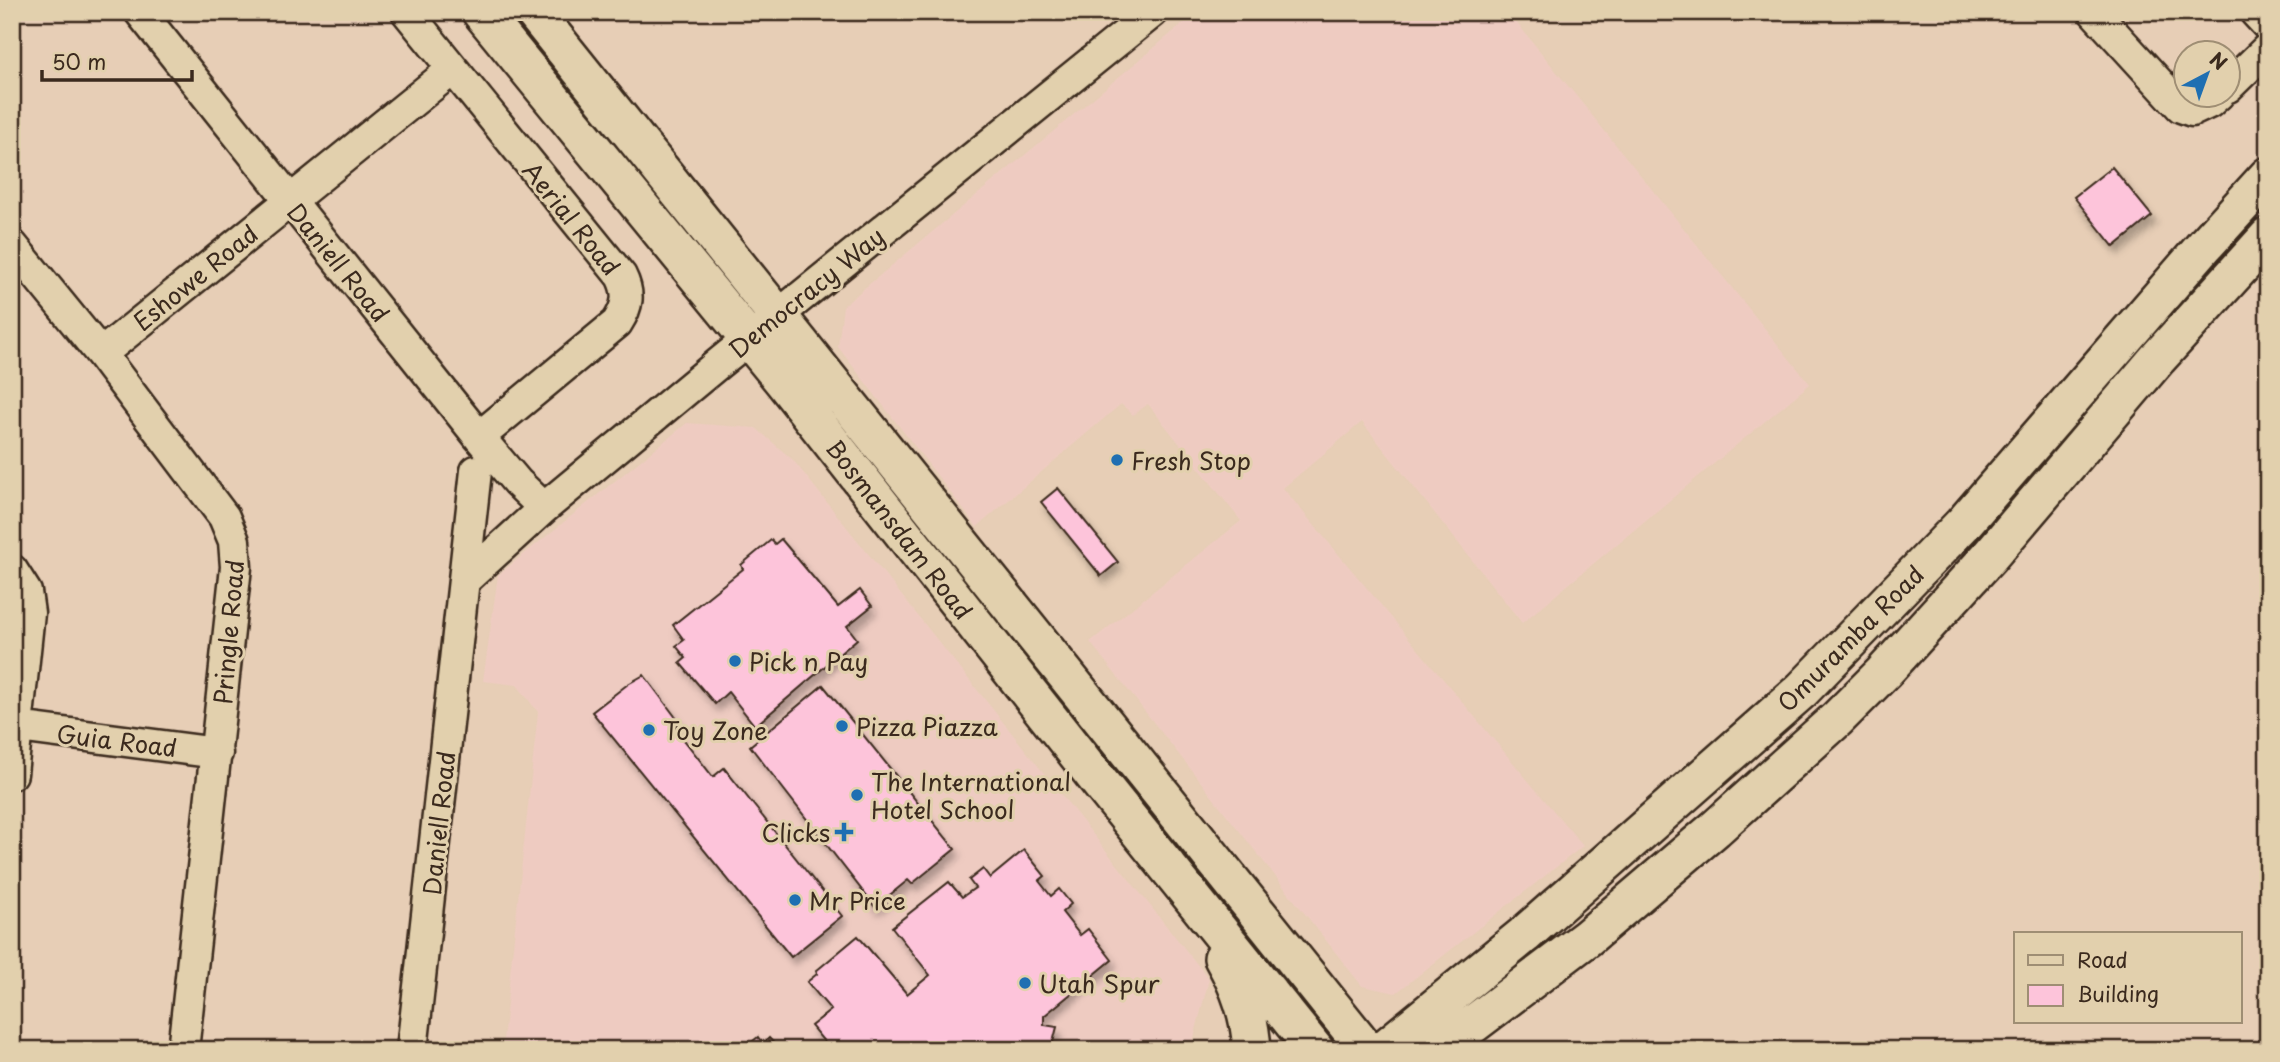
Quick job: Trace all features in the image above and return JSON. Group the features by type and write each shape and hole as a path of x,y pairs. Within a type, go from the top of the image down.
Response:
{"main road":[{"name":"Bosmansdam Road","path":"481,12 748,338 1315,1050"},
{"name":"Bosmansdam Road","path":"534,12 1367,1050"},
{"name":"Omuramba Road","path":"1383,1050 1524,935 1802,690 1963,524 2268,176"},
{"name":"Omuramba Road","path":"1439,1050 1587,938 1715,830 1837,719 1989,557 2158,358 2268,237"},
{"path":"1177,878 1242,995 1251,1026 1252,1050"}],"street":[{"name":"Daniell Road","path":"140,12 479,437 517,482 544,508"},
{"name":"Aerial Road","path":"407,12 621,276 628,299 617,323 479,437"},
{"name":"Democracy Way","path":"465,580 544,508 748,338 1153,12"},
{"path":"2094,12 2172,98"},
{"path":"2255,12 2268,26"},
{"path":"2242,73 2268,48"},
{"name":"Eshowe Road","path":"101,354 453,69"},
{"name":"Pringle Road","path":"12,245 101,354 223,517 234,541 236,567 183,1050"},
{"name":"Daniell Road","path":"412,1050 476,471"},
{"path":"12,570 26,593 29,613 12,774"},
{"name":"Guia Road","path":"18,727 217,754"}],"shaded area":[{"path":"1197,12 1508,12 1810,384 1522,623 1362,422 1283,488 1583,846 1396,993 1362,986 1090,642 1241,521 1148,404 1133,415 1121,404 977,527 838,347 843,306"},
{"path":"687,423 756,428 793,460 1209,979 1191,1050 502,1050 538,712 517,685 483,681 498,575"}],"building":[{"path":"2112,167 2152,216 2114,247 2074,197"},
{"path":"1058,488 1118,562 1101,576 1041,502"},
{"path":"781,539 838,607 860,590 872,606 847,626 857,639 755,726 728,692 715,704 680,663 686,658 676,646 684,640 673,625 743,569 741,565 771,540 775,544"},
{"path":"644,675 680,723 674,727 713,777 724,768 842,916 791,957 592,712"},
{"path":"823,685 955,849 912,884 908,880 875,907 750,746"},
{"path":"1024,850 1045,876 1039,881 1051,896 1059,889 1071,904 1062,912 1080,935 1088,929 1112,960 1044,1016 1044,1025 1057,1027 1051,1050 831,1050 811,1026 831,1010 807,982 817,974 816,971 858,936 907,994 930,975 892,927 949,882 962,897 975,888 969,880 983,869 990,878"},
{"path":"758,1037 763,1044 769,1038 780,1050 742,1050"}],"place":[{"name":"Fresh Stop","path":"1117,460"},
{"name":"Pick n Pay","path":"735,661"},
{"name":"Pizza Piazza","path":"842,726"},
{"name":"Toy Zone","path":"649,730"},
{"name":"The International Hotel School","path":"857,795"},
{"name":"Clicks","path":"844,832"},
{"name":"Mr Price","path":"795,900"},
{"name":"Utah Spur","path":"1025,983"}]}
